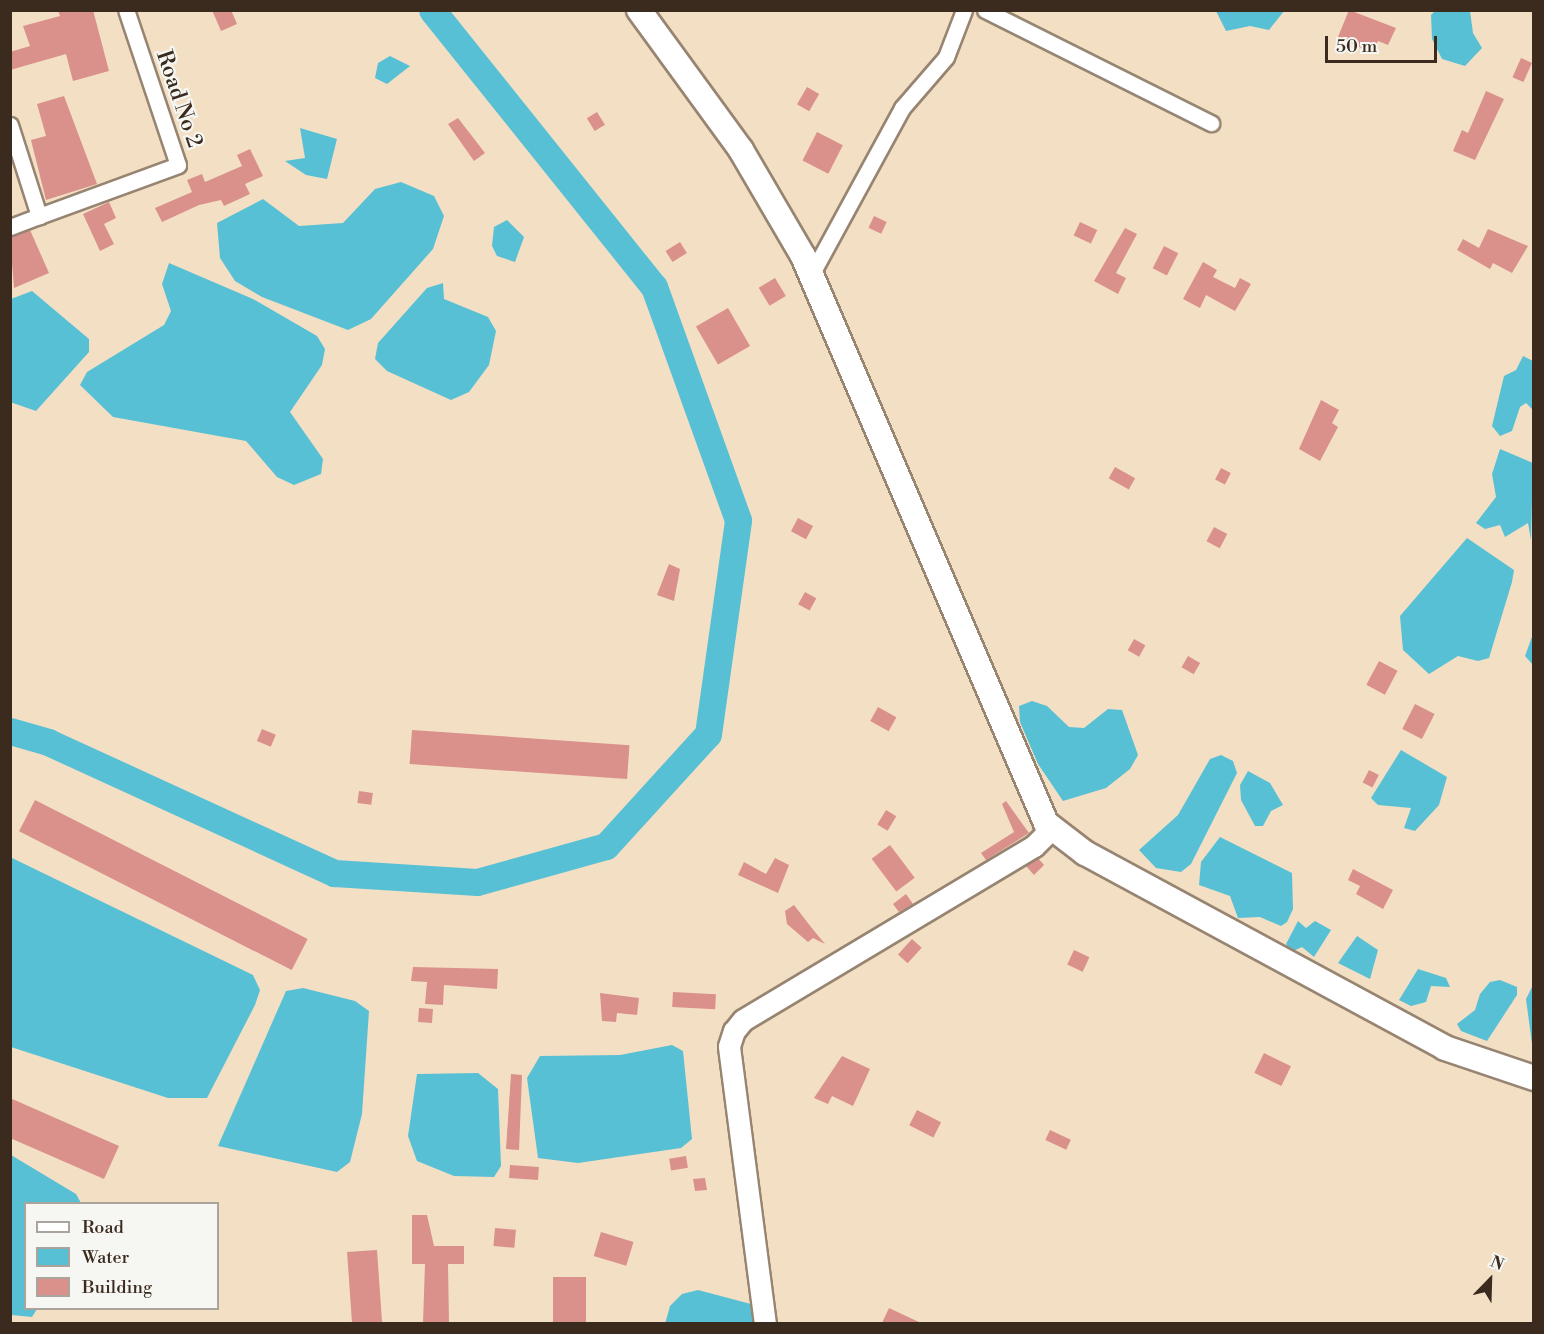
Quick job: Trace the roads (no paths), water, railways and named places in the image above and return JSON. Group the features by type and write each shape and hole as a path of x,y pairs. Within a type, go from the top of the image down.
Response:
{"main road":[{"path":"639,10 741,150 811,275 973,660 1051,829 1085,853 1445,1048 1533,1077"},
{"path":"765,1323 729,1046 734,1031 744,1020 1034,846 1051,829"}],"street":[{"name":"Road No 2","path":"39,216 178,165 126,10"},
{"path":"811,275 902,108 946,57 964,10"},
{"path":"985,10 1211,123"},
{"path":"10,125 39,216 10,227"}],"water":[{"path":"1216,10 1284,11 1269,30 1250,26 1226,31"},
{"path":"1435,11 1470,11 1473,33 1482,48 1465,66 1442,59 1432,39 1431,15"},
{"path":"390,56 410,66 387,84 375,78 378,63"},
{"path":"300,128 337,139 327,179 306,175 285,161 305,158"},
{"path":"401,182 434,196 444,216 433,249 371,319 348,330 262,297 235,281 220,258 217,223 263,199 299,226 343,223 375,189"},
{"path":"507,220 524,237 515,262 497,256 492,246 494,227"},
{"path":"169,263 253,299 317,336 325,349 322,365 290,412 323,459 321,474 294,485 277,477 246,441 113,417 80,385 87,372 164,325 171,311 162,284"},
{"path":"443,283 444,299 488,317 496,331 489,365 469,392 451,400 387,371 375,359 378,343 427,288"},
{"path":"32,291 89,339 89,352 36,411 10,402 11,299"},
{"path":"1523,356 1533,361 1533,410 1526,403 1520,407 1512,431 1500,436 1492,426 1504,376 1516,370"},
{"path":"1500,449 1533,463 1531,540 1528,523 1505,537 1500,525 1485,529 1476,523 1496,497 1492,474"},
{"path":"1467,538 1514,570 1512,582 1489,658 1478,661 1458,656 1429,674 1403,650 1400,616"},
{"path":"1533,634 1533,665 1525,656"},
{"path":"1032,701 1047,706 1069,727 1084,728 1108,709 1122,710 1138,755 1130,769 1106,788 1063,801 1038,764 1020,722 1019,706"},
{"path":"1401,750 1447,777 1439,805 1415,831 1404,828 1411,808 1378,805 1371,798"},
{"path":"1221,755 1233,761 1237,773 1191,864 1181,872 1156,868 1139,850 1178,815 1210,759"},
{"path":"1248,771 1270,783 1283,805 1271,811 1263,826 1255,826 1241,800 1240,785"},
{"path":"1220,837 1292,873 1293,909 1287,922 1281,926 1260,917 1238,918 1230,896 1199,885 1201,862"},
{"path":"10,857 253,975 260,990 255,1005 207,1098 168,1098 11,1047"},
{"path":"1298,921 1306,928 1315,921 1331,930 1314,957 1302,947 1291,952 1286,944"},
{"path":"1357,936 1378,950 1370,979 1338,963"},
{"path":"1418,969 1446,978 1450,987 1431,986 1426,1002 1411,1006 1399,1000"},
{"path":"1500,980 1517,987 1517,995 1487,1041 1461,1031 1457,1024 1475,1010 1480,994 1490,982"},
{"path":"1533,985 1533,1051 1526,999"},
{"path":"303,988 355,1001 369,1011 362,1114 350,1162 337,1172 218,1146 286,991"},
{"path":"672,1045 683,1051 692,1139 681,1148 578,1163 538,1158 527,1078 540,1056 620,1055"},
{"path":"478,1073 498,1089 501,1166 494,1177 454,1176 417,1161 408,1136 417,1074"},
{"path":"11,1155 76,1194 80,1202 24,1202 24,1310 36,1310 32,1317 11,1315"},
{"path":"698,1290 751,1304 761,1317 759,1323 665,1324 670,1306 682,1294"}],"waterway":[{"path":"10,731 48,742 334,873 477,882 606,846 708,734 738,520 654,287 432,10"}]}
